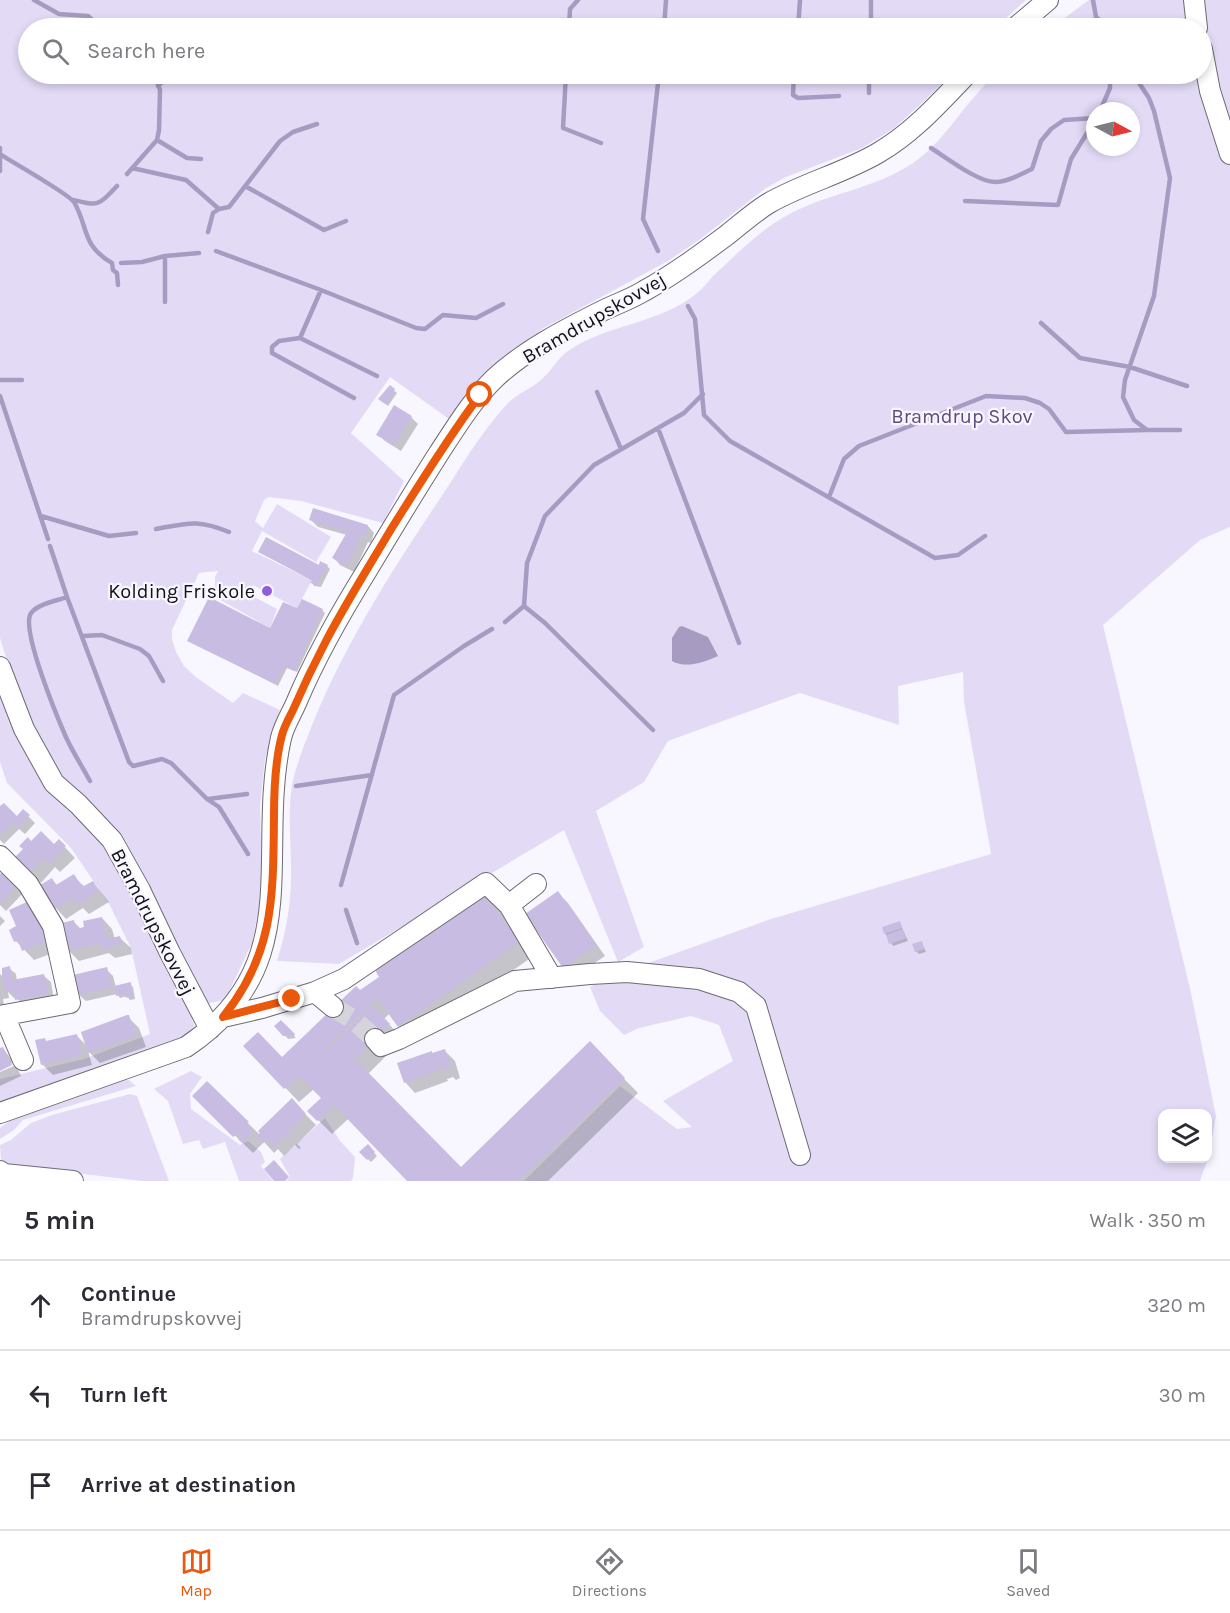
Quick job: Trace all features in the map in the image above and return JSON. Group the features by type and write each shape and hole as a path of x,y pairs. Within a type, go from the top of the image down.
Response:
{"street":[{"path":"1027,18 1048,0"},
{"path":"1194,0 1196,18"},
{"name":"Bramdrupskovvej","path":"0,1113 186,1047 217,1023 238,998 251,977 260,955 270,918 274,796 282,734 310,670 341,612 454,430 495,378 544,343 643,292 702,254 766,205 880,152 919,123 958,84"},
{"path":"1209,84 1230,154"},
{"name":"Bramdrupskovvej","path":"0,667 24,729 54,783 78,804 112,840 140,890 170,953 217,1023"},
{"path":"0,856 28,884 53,926 70,1003 2,1016 23,1060"},
{"path":"217,1023 315,992 344,979 486,883 509,905 552,978"},
{"path":"509,905 536,884"},
{"path":"375,1039 381,1046 399,1039 515,981 627,972 699,979 739,992 756,1006 800,1155"},
{"path":"315,992 333,1007"},
{"path":"0,1171 4,1174 73,1181"}],"green space":[{"path":"0,0 1026,0 1006,18 18,18 18,84 941,84 893,129 862,148 786,177 766,188 668,261 542,329 489,375 449,419 390,377 351,433 404,481 383,523 301,501 269,497 264,500 255,521 263,528 277,504 331,537 316,562 262,531 252,551 312,580 297,608 253,585 249,594 277,609 270,628 215,597 215,577 218,571 199,573 172,630 176,652 184,666 233,703 243,693 280,710 265,759 260,806 262,882 260,903 252,943 225,1000 210,1003 197,995 146,888 51,768 15,687 0,638"},
{"name":"Bramdrup Skov","path":"1089,0 1230,0 1230,527 1200,540 1103,625 1191,993 1216,1116 1212,1137 1212,1109 1158,1109 1158,1163 1206,1163 1200,1181 524,1181 620,1086 677,1129 692,1127 663,1101 733,1061 719,1025 691,1016 639,1028 624,1035 600,1011 590,987 604,979 771,919 991,854 964,702 963,672 898,686 899,725 800,693 668,741 644,782 596,811 644,947 618,962 564,830 339,964 277,961 287,923 291,871 290,810 292,785 300,756 334,676 382,588 479,439 508,403 539,382 561,357 583,342 666,312 681,304 698,292 774,223 816,202 865,186 898,172 925,154 986,84 1212,84 1212,18 1065,18"},
{"path":"0,682 31,758 104,841 188,1005 195,1028 188,1037 0,1104 0,1079 84,1059 150,1034 131,948 109,904 71,848 7,783 0,762"},
{"path":"191,1071 202,1077 190,1094 191,1109 240,1145 248,1141 261,1152 265,1162 261,1166 273,1181 239,1181 225,1142 203,1149 199,1140 183,1144 168,1101 154,1089"},
{"path":"120,1079 129,1080 136,1086 23,1120 14,1130 0,1139 0,1128 14,1118"},
{"path":"130,1094 137,1096 169,1181 143,1181 7,1165 1,1159 0,1145 11,1140 31,1123"},
{"path":"325,1118 340,1141 355,1157 353,1178 351,1181 286,1181 290,1177 280,1159"}],"shaded area":[{"path":"682,626 708,637 718,656 689,665 672,661 672,638"}],"building":[{"path":"390,385 395,389 385,404 378,399"},
{"path":"394,405 412,416 394,445 376,435"},
{"path":"313,508 368,525 365,537 361,536 347,566 332,558 347,532 309,520"},
{"path":"266,537 319,565 320,561 328,565 318,584 310,583 312,580 258,552"},
{"path":"209,597 270,628 283,602 297,608 302,599 323,609 294,671 284,666 275,684 187,641"},
{"path":"4,803 17,816 23,809 30,815 17,828 12,823 0,835 0,806"},
{"path":"41,831 54,844 59,839 66,846 49,863 44,858 29,873 14,858 23,849 19,846 28,837 31,841"},
{"path":"4,870 18,885 0,903 0,874"},
{"path":"74,874 82,887 93,881 99,891 77,905 73,898 55,909 40,885 52,878 56,885"},
{"path":"483,891 519,942 398,1027 377,998 325,1049 326,1051 372,1005 390,1024 345,1069 356,1060 461,1167 590,1041 625,1078 519,1181 407,1181 334,1105 317,1121 307,1111 321,1098 299,1076 284,1089 243,1046 258,1032 282,1057 356,986 360,990 379,977 374,968"},
{"path":"558,891 596,945 563,968 525,914"},
{"path":"29,901 47,941 22,951 19,943 23,941 22,939 14,942 9,930 16,926 9,910"},
{"path":"102,917 107,939 120,936 122,944 103,949 101,943 67,951 62,923 74,920 76,929 84,927 83,921"},
{"path":"900,921 902,928 884,934 882,927"},
{"path":"903,929 906,938 889,944 886,935"},
{"path":"922,941 924,949 915,952 912,944"},
{"path":"10,966 12,980 44,974 49,994 15,1000 13,990 6,992 2,976 2,968"},
{"path":"107,967 112,987 78,995 73,975"},
{"path":"131,982 132,996 126,998 125,994 116,996 114,986"},
{"path":"129,1015 136,1036 88,1053 81,1032"},
{"path":"281,1020 295,1034 294,1036 283,1036 274,1026"},
{"path":"77,1034 82,1055 41,1065 35,1040 45,1038 46,1041"},
{"path":"3,1047 12,1065 0,1071 0,1048"},
{"path":"445,1049 451,1068 444,1070 443,1067 437,1069 438,1071 404,1083 397,1063"},
{"path":"207,1081 249,1122 247,1123 253,1132 242,1143 238,1139 243,1135 239,1132 233,1137 192,1096"},
{"path":"292,1098 306,1114 287,1132 291,1136 288,1140 284,1136 273,1146 267,1140 263,1143 256,1136 260,1133 258,1131"},
{"path":"368,1144 375,1152 367,1160 359,1152"},
{"path":"274,1160 289,1177 285,1181 274,1181 264,1169"}],"waterway":[{"path":"34,0 59,14 90,18"},
{"path":"570,18 570,9 578,0"},
{"path":"665,18 666,0"},
{"path":"799,18 800,0"},
{"path":"871,0 871,18"},
{"path":"1093,0 1097,18"},
{"path":"127,174 157,140 160,90 158,84"},
{"path":"565,84 563,128 601,143"},
{"path":"658,84 643,219 658,251"},
{"path":"794,84 793,95 798,98 839,96"},
{"path":"869,84 869,93"},
{"path":"1104,102 1110,84"},
{"path":"1140,84 1154,111 1170,178 1154,296 1125,380 1123,397 1134,420 1147,430 1180,430"},
{"path":"931,148 980,178 1000,182 1032,169 1041,141 1051,129 1064,120 1086,119"},
{"path":"132,168 186,180 219,209 229,207 280,141 293,132 317,124"},
{"path":"965,201 1058,205 1071,159 1086,135"},
{"path":"157,140 187,158 201,159"},
{"path":"0,148 0,171"},
{"path":"0,154 52,185 74,202 90,243 95,250 112,263 113,270 117,273 118,285"},
{"path":"73,200 98,203 117,186"},
{"path":"245,186 324,230 346,221"},
{"path":"208,232 213,213 219,209"},
{"path":"216,251 416,328 425,329 443,315 476,318 503,304"},
{"path":"121,263 199,253"},
{"path":"165,256 165,302"},
{"path":"321,290 300,338 279,341 272,347 272,353 354,398"},
{"path":"688,306 695,319 704,415 730,441 935,558 958,555 985,536"},
{"path":"1041,323 1080,358 1130,367 1187,386"},
{"path":"300,338 377,376"},
{"path":"0,380 22,380"},
{"path":"597,392 621,449"},
{"path":"653,730 545,623 524,606 527,563 545,516 594,465 684,413 703,394"},
{"path":"0,396 48,539"},
{"path":"829,497 844,459 859,446 986,396 1025,398 1040,403 1049,409 1066,432 1147,430"},
{"path":"658,428 739,643"},
{"path":"41,516 109,536 136,533"},
{"path":"156,529 193,523 209,525 229,532"},
{"path":"50,546 129,762 133,766 162,759 171,763 207,799 219,807 248,854"},
{"path":"67,597 36,608 30,615 29,625 36,656 55,710 68,741 90,781"},
{"path":"505,622 524,606"},
{"path":"341,885 394,695 492,629"},
{"path":"83,636 102,635 140,649 149,656 163,681"},
{"path":"296,786 372,775"},
{"path":"208,799 247,794"},
{"path":"346,910 357,943"}],"tunnel":[{"path":"333,1007 354,1020 375,1039"}],"place":[{"name":"Kolding Friskole","path":"267,591"}],"route":[{"path":"292,999 223,1017 251,977 260,955 270,918 274,796 282,734 310,670 341,612 424,476 480,395"}]}
